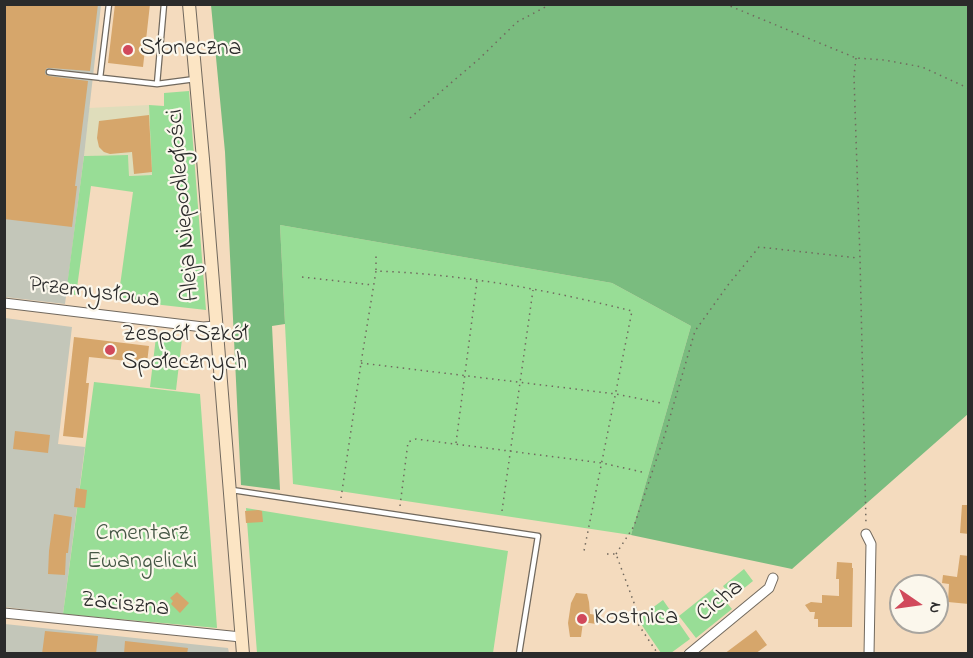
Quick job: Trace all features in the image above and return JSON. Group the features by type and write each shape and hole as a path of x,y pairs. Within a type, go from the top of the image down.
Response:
{"main road":[{"name":"Aleja Niepodległości","path":"189,4 243,654"}],"street":[{"name":"Przemysłowa","path":"4,303 204,327 216,326"},
{"path":"866,534 871,544 869,654"},
{"name":"Cicha","path":"689,654 769,588 773,578"},
{"name":"Zaciszna","path":"4,613 241,637"}],"lane":[{"path":"100,78 109,4"},
{"path":"157,84 164,4"},
{"path":"49,72 157,84 195,79"},
{"path":"230,490 538,536 519,654"}],"path":[{"path":"410,118 479,59 517,22 551,4"},
{"path":"725,4 856,58 884,60 922,68 969,88"},
{"path":"856,58 854,76 866,534"},
{"path":"616,554 634,526 665,434 695,331 759,247 860,258"},
{"path":"340,506 376,271 376,252"},
{"path":"376,271 478,280 573,296 632,311 584,551"},
{"path":"302,277 374,285"},
{"path":"456,444 478,280"},
{"path":"502,511 533,290"},
{"path":"361,363 616,394 661,403"},
{"path":"398,516 408,442 416,439 602,463 642,471"},
{"path":"607,554 616,554"},
{"path":"616,554 637,611 636,621 658,654"}],"shaded area":[{"path":"5,5 101,5 65,304 5,297"},
{"path":"149,105 152,175 129,176 128,155 84,156 89,108"},
{"path":"5,318 72,327 58,444 85,447 63,614 5,607"},
{"path":"5,624 228,648 229,653 5,654"}],"green space":[{"path":"211,5 968,5 968,414 792,569 631,535 691,326 612,283 280,225 285,324 272,326 280,490 241,485 225,152"},
{"path":"189,91 206,310 118,300 133,192 91,186 76,295 66,294 84,156 128,155 129,176 152,175 149,105 164,106 164,93"},
{"path":"280,225 612,283 691,326 631,535 293,484"},
{"path":"156,337 182,339 176,390 150,387"},
{"name":"Cmentarz Ewangelicki","path":"94,382 200,394 217,628 63,614"},
{"path":"246,508 508,551 493,653 257,653"},
{"path":"744,569 753,581 732,598 723,586"},
{"path":"714,588 732,609 696,638 679,616"},
{"path":"663,600 690,639 671,653 661,653 639,621 640,617"}],"building":[{"path":"4,4 98,4 90,71 47,68 45,71 45,74 49,76 88,81 72,227 4,219"},
{"path":"115,4 150,4 143,67 108,63"},
{"path":"149,115 152,172 134,174 132,152 110,154 99,147 97,138 99,121"},
{"path":"74,337 149,346 147,363 89,357 86,383 89,383 83,438 63,436"},
{"path":"15,431 50,435 48,453 13,449"},
{"path":"76,488 87,490 85,508 74,507"},
{"path":"962,505 969,505 969,534 960,533"},
{"path":"245,511 262,511 263,522 246,523"},
{"path":"54,514 72,517 65,575 48,574"},
{"path":"960,555 969,556 969,604 949,602 949,576 957,577"},
{"path":"837,562 852,563 852,627 818,627 818,619 814,619 815,612 810,612 805,605 811,602 822,603 822,595 839,596 839,579 836,579"},
{"path":"177,592 189,603 180,613 171,604 173,601 170,598"},
{"name":"Kostnica","path":"576,593 587,594 590,614 597,615 596,624 583,622 581,637 570,637 568,623 571,603"},
{"path":"756,630 767,645 755,654 724,654"},
{"path":"45,631 98,636 96,654 42,654"},
{"path":"125,641 188,648 187,654 124,654"}],"place":[{"name":"Słoneczna","path":"128,50"},
{"name":"Zespół Szkół Społecznych","path":"110,350"},
{"name":"Kostnica","path":"582,619"}]}
